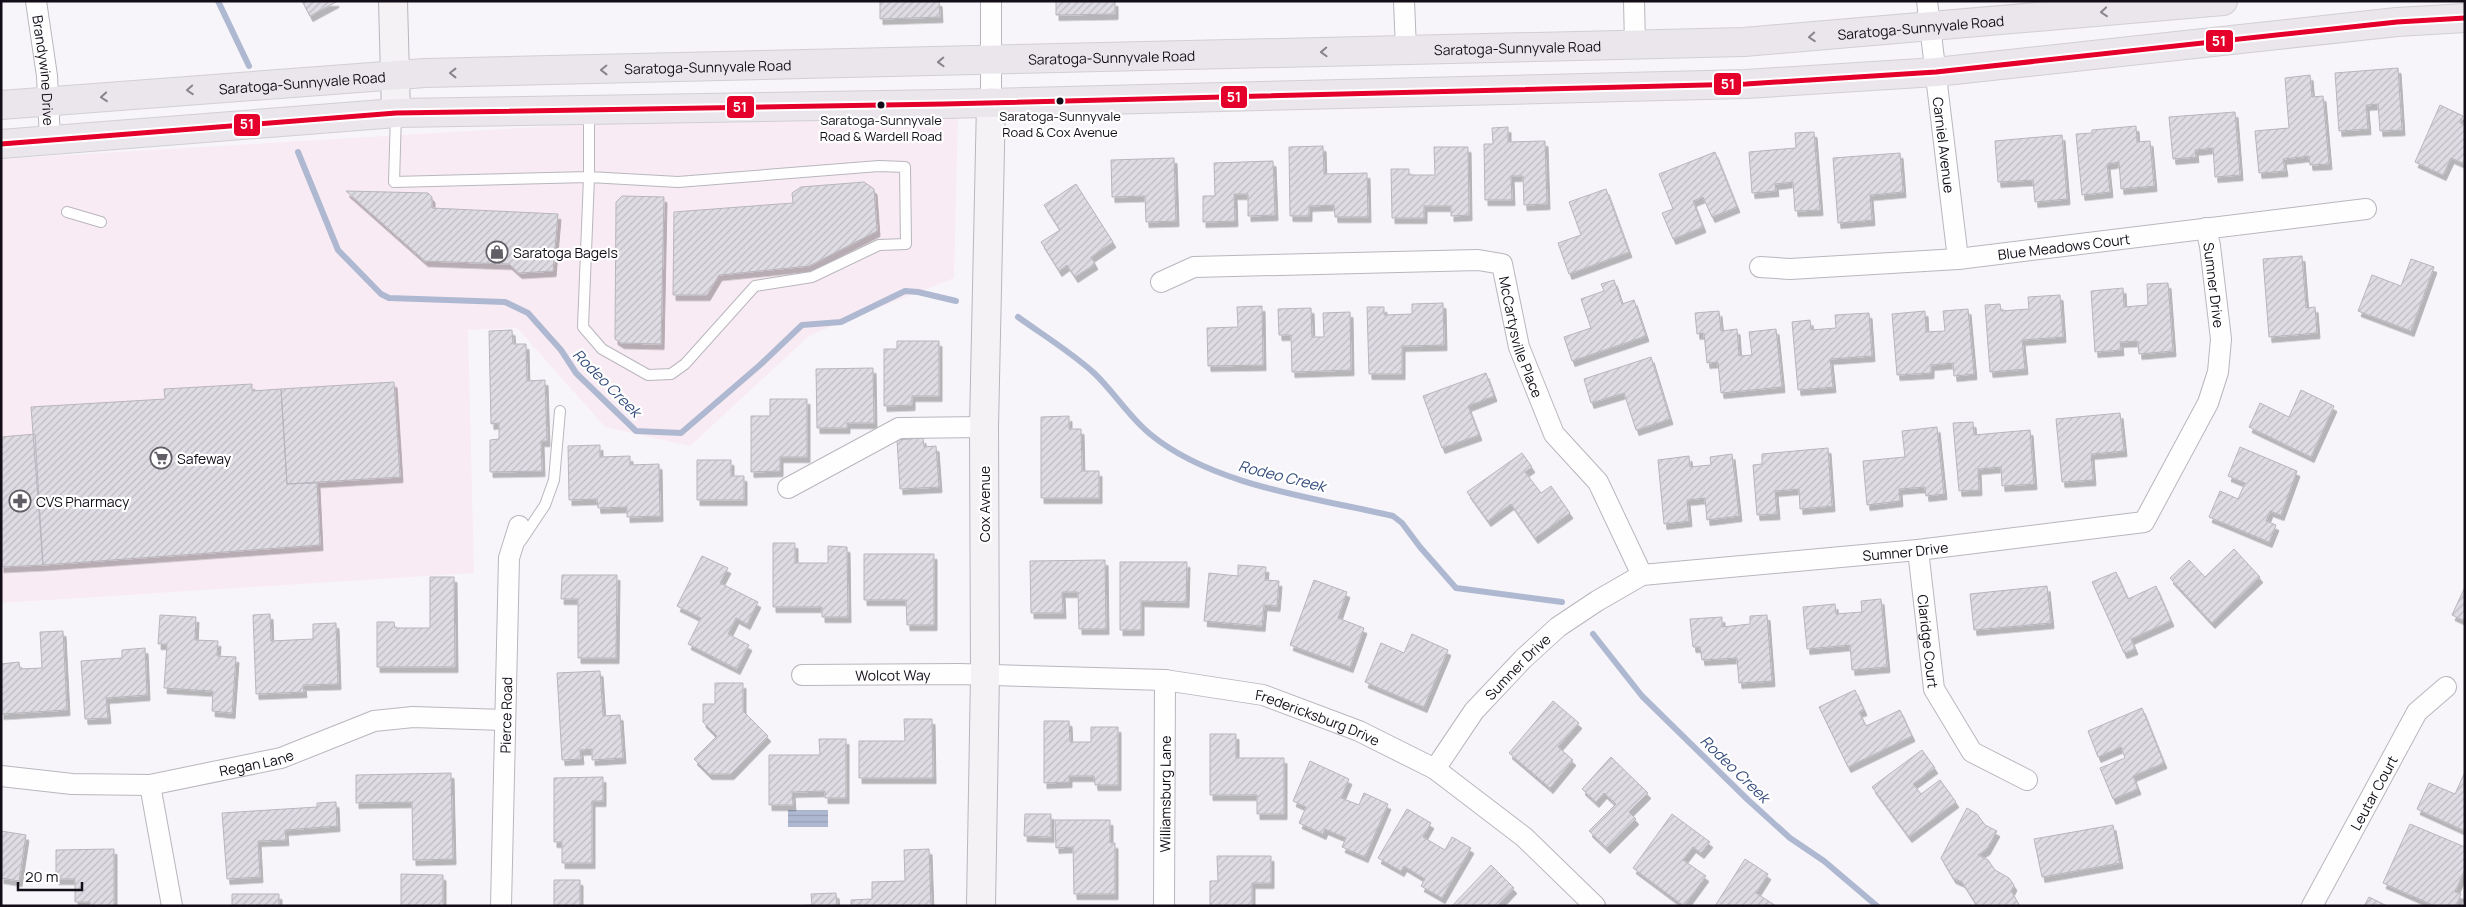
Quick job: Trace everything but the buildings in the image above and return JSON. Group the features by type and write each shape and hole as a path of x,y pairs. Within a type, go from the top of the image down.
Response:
{"main road":[{"path":"393,1 396,113"},
{"name":"Saratoga-Sunnyvale Road","path":"1,105 396,75 990,62 1406,49 1744,42 1930,28 2183,3 2223,1"},
{"path":"1,144 396,113 990,102 1746,84 1936,72 2388,23 2455,13"},
{"name":"Cox Avenue","path":"981,906 985,675 984,427 990,102"}],"street":[{"name":"Brandywine Drive","path":"36,1 49,101 50,140"},
{"path":"990,102 991,1"},
{"path":"1404,1 1406,49"},
{"path":"1634,1 1635,44"},
{"name":"Carniel Avenue","path":"1927,1 1958,259"},
{"name":"Blue Meadows Court","path":"1760,267 1790,269 1958,259 2366,209"},
{"name":"Sumner Drive","path":"1435,769 1474,711 1523,659 1558,627 1597,601 1642,575 1918,550 2144,522 2208,403 2218,372 2221,339 2210,246 2206,228"},
{"name":"McCartysville Place","path":"1161,282 1194,267 1478,260 1502,264 1518,347 1554,434 1598,482 1642,575"},
{"path":"788,488 899,428 984,427"},
{"name":"Pierce Road","path":"500,906 509,558 519,526"},
{"name":"Claridge Court","path":"1918,550 1934,688 1972,752 2027,780"},
{"name":"Wolcot Way","path":"802,675 985,675"},
{"name":"Fredericksburg Drive","path":"985,675 1165,680 1263,695 1359,731 1435,769 1524,837 1595,906"},
{"name":"Williamsburg Lane","path":"1164,906 1165,680"},
{"name":"Leutar Court","path":"2312,906 2416,712 2446,687"},
{"name":"Regan Lane","path":"1,776 72,784 150,785 281,758 374,721 412,717 504,720"},
{"path":"150,785 172,906"}],"lane":[{"path":"396,113 394,182 589,177 678,182 879,166 905,167 906,244 878,245 812,277 755,286 685,364 671,374 648,376 602,349 583,327 589,177 589,109"},
{"path":"67,212 101,222"},
{"path":"509,558 545,505 554,480 560,411"}],"shaded area":[{"path":"754,114 958,115 954,278 810,335 690,446 605,427 517,328 468,330 474,573 1,603 1,159"}],"water":[{"path":"788,810 828,810 828,827 788,827"}],"waterway":[{"name":"Rodeo Creek","path":"218,1 249,66"},
{"name":"Rodeo Creek","path":"298,152 338,250 381,294 389,298 505,302 528,313 561,350 576,373 636,431 681,433 760,365 802,325 841,322 905,291 918,292 956,301"},
{"name":"Rodeo Creek","path":"1018,317 1085,365 1101,380 1142,427 1175,452 1234,478 1266,488 1393,516 1402,523 1456,588 1562,602"},
{"name":"Rodeo Creek","path":"1593,634 1642,696 1747,799 1790,838 1824,861 1877,906"}],"transit line":[{"name":"51","path":"1,144 396,113 944,104 1746,84 1936,72 2397,22 2465,18"}],"place":[{"name":"Saratoga-Sunnyvale Road & Cox Avenue","path":"1060,101"},
{"name":"Saratoga-Sunnyvale Road & Wardell Road","path":"881,105"},
{"name":"Saratoga Bagels","path":"497,252"},
{"name":"Safeway","path":"161,458"},
{"name":"CVS Pharmacy","path":"20,501"}]}
